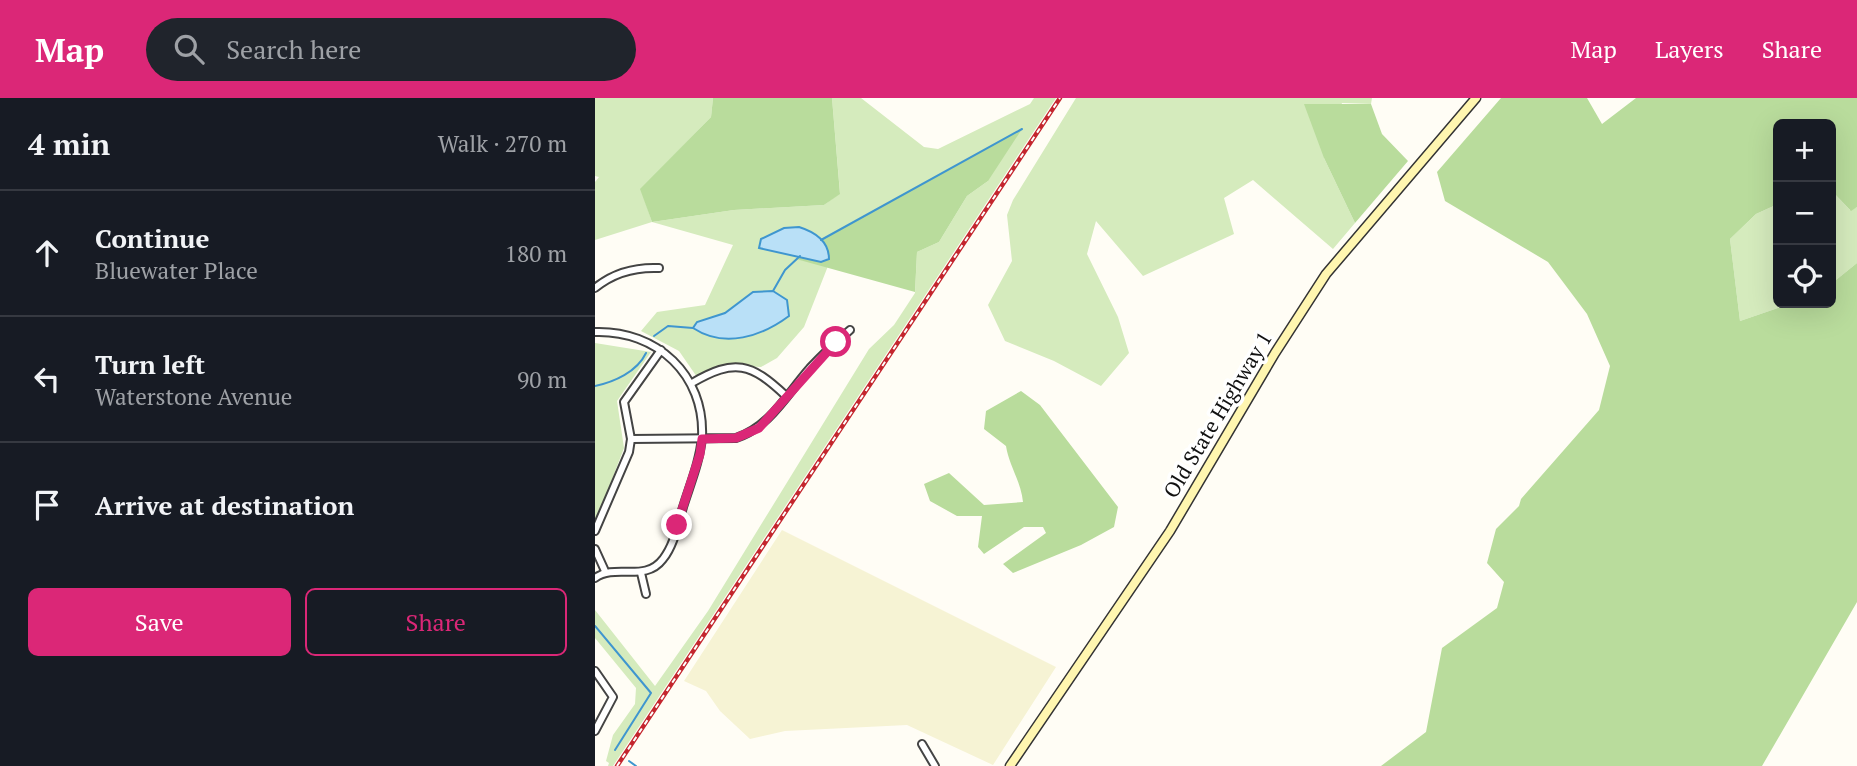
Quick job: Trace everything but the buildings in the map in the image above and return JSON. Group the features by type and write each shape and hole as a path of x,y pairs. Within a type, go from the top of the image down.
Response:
{"main road":[{"name":"Old State Highway 1","path":"1010,766 1170,531 1275,353 1326,274 1476,98"}],"street":[{"path":"595,288 624,273 659,268"},
{"path":"631,439 736,438 750,433 765,422 786,396 850,330"},
{"path":"595,332 624,335 661,350 680,366 692,383 700,407 702,439 700,454 671,546 658,564 641,573 605,570 595,578"},
{"path":"595,531 629,452 631,439 624,402 661,350"},
{"path":"692,383 714,370 731,367 749,369 761,373 786,396"},
{"path":"595,549 605,570"},
{"path":"641,573 646,594"},
{"path":"595,731 613,699 611,690 596,673"},
{"path":"922,744 935,766"}],"shaded area":[{"path":"782,530 1056,667 993,765 907,725 785,731 750,739 720,711 706,691 684,681"}],"green space":[{"path":"595,98 713,98 711,117 641,189 652,222 595,240 595,182 599,177 595,176"},
{"path":"713,98 832,98 840,194 824,205 734,210 652,222 640,189 711,117"},
{"path":"832,98 861,98 924,147 938,149 1030,104 1034,98 1056,98 613,766 608,766 606,761 613,735 635,704 636,688 595,638 595,610 655,686 708,611 869,349 894,325 915,293 917,252 939,242 967,196 988,181 797,259 828,266 804,327 777,358 761,367 725,365 697,377 679,351 641,331 657,312 705,305 733,245 652,222 734,210 824,205 840,193"},
{"path":"1076,98 1372,98 1371,104 1342,103 1324,158 1355,223 1333,249 1253,180 1224,198 1234,234 1143,276 1096,221 1087,254 1118,317 1129,353 1101,386 1054,361 1005,341 988,305 1012,261 1007,215 1013,200"},
{"path":"1501,98 1587,98 1602,124 1636,98 1857,98 1857,207 1851,211 1836,195 1836,119 1773,119 1773,206 1756,214 1730,239 1740,321 1778,308 1836,308 1836,280 1857,263 1857,602 1762,766 1381,766 1426,732 1442,648 1497,608 1504,582 1487,563 1496,529 1519,506 1521,499 1599,410 1610,366 1587,314 1548,262 1445,201 1437,172"},
{"path":"1304,104 1371,104 1382,134 1408,161 1355,223 1324,158"},
{"path":"1022,129 988,181 967,196 939,242 917,252 915,292 796,259 817,242"},
{"path":"1836,195 1850,210 1857,207 1857,263 1836,280"},
{"path":"1773,206 1773,308 1778,308 1740,321 1730,239 1756,214"},
{"path":"595,343 651,352 617,401 624,448 595,524"},
{"path":"1021,391 1040,405 1118,507 1114,527 1081,545 1013,573 1003,564 1046,533 1043,527 1024,527 984,554 978,547 982,516 957,516 930,501 924,484 949,473 984,505 1023,502 1006,446 984,429 986,411"}],"water":[{"path":"799,227 824,242 829,259 821,262 759,248 761,239 784,228"},
{"path":"773,291 787,300 789,316 767,329 730,339 718,338 693,328 697,322 725,313 753,292"}],"waterway":[{"path":"821,240 1022,129"},
{"path":"773,291 785,270 800,256"},
{"path":"654,336 668,326 693,328"},
{"path":"595,386 624,375 637,366 646,353"},
{"path":"595,626 651,693 615,750"},
{"path":"629,761 636,766"}],"railway":[{"path":"617,766 1060,98"}],"route":[{"path":"677,525 700,454 702,439 736,438 759,428 836,342"}]}
